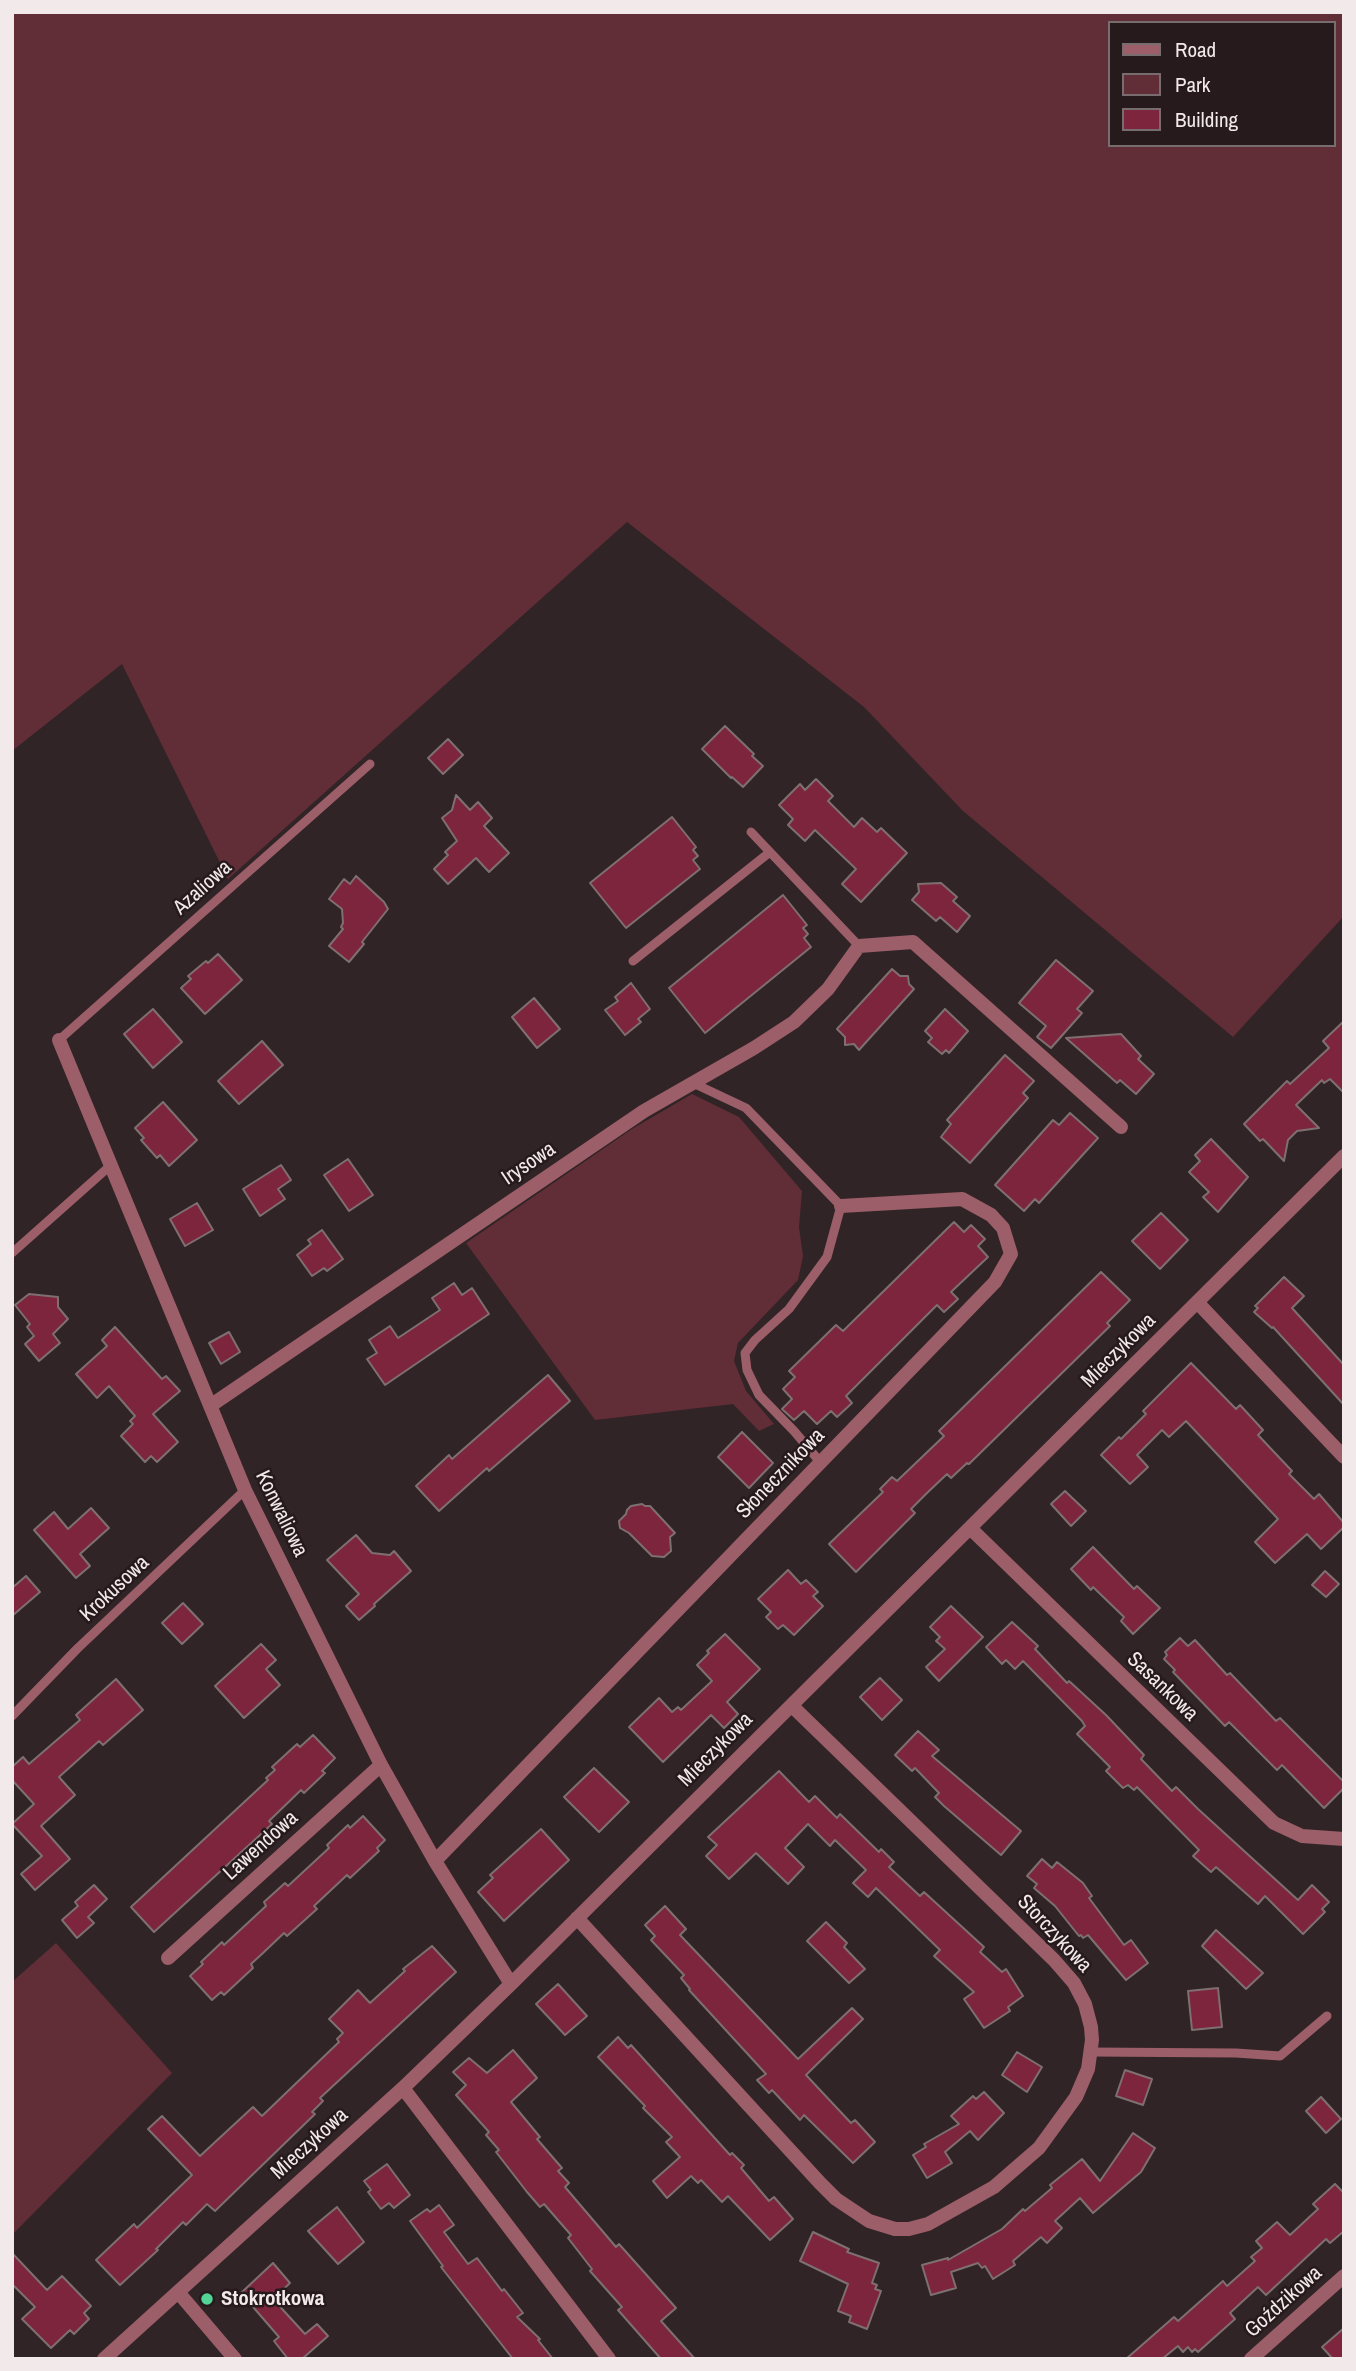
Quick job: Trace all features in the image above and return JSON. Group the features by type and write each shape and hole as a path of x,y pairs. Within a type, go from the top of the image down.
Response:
{"street":[{"path":"859,946 912,942 1121,1127"},
{"name":"Irysowa","path":"210,1406 644,1111 794,1022 828,989 859,946"},
{"name":"Konwaliowa","path":"59,1040 245,1490 381,1765 435,1861 511,1984"},
{"name":"Mieczykowa","path":"104,2359 403,2088 511,1984 1344,1157"},
{"name":"Słonecznikowa","path":"435,1861 995,1282 1011,1254 1003,1228 992,1215 961,1199 841,1206"},
{"path":"1197,1302 1344,1457"},
{"name":"Sasankowa","path":"970,1528 1273,1823 1302,1836 1344,1839"},
{"name":"Storczykowa","path":"577,1918 820,2183 847,2207 882,2227 909,2229 928,2224 994,2187 1039,2148 1076,2097 1088,2069 1091,2027 1080,1994 1065,1971 792,1706"},
{"name":"Lawendowa","path":"168,1958 381,1765"},
{"path":"403,2088 609,2359"},
{"name":"Goździkowa","path":"1251,2359 1344,2276"},
{"path":"178,2292 234,2359"}],"lane":[{"name":"Azaliowa","path":"59,1040 370,764"},
{"path":"751,832 859,946"},
{"path":"633,961 769,852"},
{"path":"693,1083 746,1108 841,1206 827,1257 789,1309 755,1340 745,1353 747,1370 759,1395 821,1463"},
{"path":"12,1253 111,1165"},
{"name":"Krokusowa","path":"12,1716 78,1648 245,1490"},
{"path":"1090,2052 1280,2056 1327,2016"}],"green space":[{"path":"12,12 1344,12 1344,916 1233,1037 963,811 864,707 627,522 228,879 122,664 12,751"},
{"path":"692,1094 739,1117 802,1191 799,1227 803,1256 798,1280 738,1343 734,1361 746,1391 774,1424 759,1431 733,1404 595,1420 466,1243 632,1129"},
{"path":"56,1943 172,2073 12,2235 12,1982"}],"building":[{"path":"725,726 763,766 743,787 702,749"},
{"path":"448,739 463,755 443,774 428,758"},
{"path":"816,779 833,796 828,801 854,827 862,818 877,832 881,828 907,853 861,902 842,884 856,869 815,830 805,841 788,825 793,819 779,805 800,784 805,790"},
{"path":"456,795 470,810 478,802 492,818 484,826 509,853 489,872 476,858 448,884 434,869 448,855 445,852 457,841 442,818 452,810"},
{"path":"672,817 696,847 693,850 698,856 693,860 700,869 626,928 590,883"},
{"path":"356,876 388,909 349,962 329,946 343,929 343,923 342,909 329,899 344,879 350,884"},
{"path":"941,883 957,897 953,901 970,916 957,932 940,917 936,921 912,900 919,892 918,884"},
{"path":"783,895 807,925 803,928 808,934 804,938 811,947 705,1033 669,988"},
{"path":"218,954 242,980 205,1014 181,988 191,979 188,976"},
{"path":"1056,960 1093,991 1077,1009 1082,1013 1051,1048 1037,1037 1046,1026 1019,1003"},
{"path":"892,969 900,976 908,976 909,984 914,989 859,1050 854,1044 845,1045 845,1037 837,1029"},
{"path":"631,983 650,1009 638,1019 641,1022 625,1035 605,1010 618,1001 615,997"},
{"path":"534,998 560,1029 537,1048 512,1017"},
{"path":"153,1009 182,1042 153,1068 124,1034"},
{"path":"945,1009 968,1031 949,1053 946,1050 942,1054 928,1042 932,1038 925,1031"},
{"path":"1344,1021 1344,1093 1330,1079 1324,1083 1322,1080 1296,1105 1319,1128 1297,1131 1288,1140 1284,1161 1244,1124 1287,1081 1290,1084 1329,1048 1323,1041"},
{"path":"1121,1034 1141,1056 1138,1059 1154,1074 1136,1094 1120,1080 1117,1083 1066,1038"},
{"path":"262,1041 283,1065 239,1104 218,1081"},
{"path":"1005,1055 1034,1081 1023,1093 1028,1098 970,1163 941,1137 951,1124 947,1120"},
{"path":"163,1102 197,1140 169,1166 160,1155 157,1158 141,1140 144,1138 135,1128"},
{"path":"1070,1113 1098,1138 1039,1203 1035,1199 1024,1211 995,1185 1053,1120 1059,1125"},
{"path":"1211,1139 1248,1177 1218,1212 1203,1197 1209,1192 1189,1172 1200,1161 1195,1155"},
{"path":"348,1159 373,1195 349,1211 324,1175"},
{"path":"281,1165 291,1180 278,1189 285,1199 260,1216 243,1189"},
{"path":"197,1203 213,1230 185,1246 170,1219"},
{"path":"1161,1213 1188,1240 1160,1269 1132,1241"},
{"path":"954,1222 964,1232 971,1225 985,1239 978,1246 988,1257 951,1292 958,1299 944,1312 937,1305 846,1396 852,1403 837,1417 831,1411 817,1424 804,1411 794,1420 782,1409 792,1399 783,1389 795,1377 789,1371 836,1325 843,1331"},
{"path":"322,1230 343,1259 327,1271 324,1268 312,1276 297,1255 311,1244 308,1240"},
{"path":"1101,1272 1130,1300 1107,1323 1110,1326 969,1464 951,1478 947,1474 927,1493 911,1509 915,1513 856,1572 829,1544 883,1492 880,1489 892,1477 897,1481 944,1436 939,1431"},
{"path":"1284,1277 1304,1296 1292,1308 1344,1365 1344,1405 1273,1327 1254,1312 1258,1308 1255,1306"},
{"path":"454,1283 462,1295 472,1288 489,1314 385,1385 367,1359 377,1353 369,1340 390,1326 398,1338 440,1310 432,1298"},
{"path":"29,1294 58,1297 58,1307 68,1319 53,1334 60,1343 39,1361 25,1344 34,1336 27,1327 30,1324 15,1305"},
{"path":"115,1327 162,1379 166,1376 180,1391 153,1414 178,1442 157,1462 151,1456 145,1462 121,1436 133,1424 130,1421 135,1416 109,1386 97,1398 76,1374 107,1346 102,1340"},
{"path":"229,1332 240,1352 221,1364 209,1343"},
{"path":"1191,1363 1236,1409 1240,1405 1263,1430 1258,1435 1292,1471 1289,1474 1314,1499 1319,1494 1344,1523 1344,1527 1321,1549 1307,1534 1275,1563 1255,1542 1278,1519 1186,1421 1169,1437 1162,1430 1137,1455 1148,1467 1130,1484 1101,1455 1146,1414 1143,1411"},
{"path":"548,1375 570,1401 439,1511 416,1486 449,1455 452,1459"},
{"path":"742,1432 773,1463 749,1488 718,1457"},
{"path":"1065,1491 1086,1511 1071,1526 1051,1504"},
{"path":"631,1506 650,1506 675,1533 670,1537 671,1551 664,1557 652,1556 629,1533 620,1528 619,1521 627,1510"},
{"path":"91,1508 109,1528 80,1554 90,1566 76,1578 34,1530 54,1512 68,1529"},
{"path":"356,1535 372,1553 390,1555 394,1551 411,1571 359,1620 346,1606 359,1594 327,1560"},
{"path":"1093,1547 1134,1589 1137,1586 1160,1608 1133,1634 1121,1621 1124,1617 1093,1587 1091,1590 1071,1569"},
{"path":"788,1570 801,1584 806,1580 818,1592 813,1596 823,1606 794,1635 783,1625 778,1629 766,1617 771,1612 758,1599"},
{"path":"1325,1571 1339,1584 1326,1597 1312,1585"},
{"path":"26,1576 40,1592 12,1616 12,1588"},
{"path":"183,1603 203,1624 182,1644 162,1623"},
{"path":"951,1606 983,1637 939,1681 926,1667 945,1649 936,1641 940,1637 930,1627"},
{"path":"1012,1622 1038,1646 1035,1649 1067,1683 1069,1681 1106,1715 1144,1755 1141,1759 1172,1791 1176,1787 1298,1900 1312,1885 1329,1902 1322,1909 1325,1912 1303,1934 1265,1896 1258,1904 1216,1867 1211,1872 1193,1856 1199,1850 1137,1787 1134,1790 1128,1785 1123,1788 1106,1771 1110,1767 1077,1734 1085,1726 1082,1721 1023,1661 1015,1669 1006,1660 1002,1664 986,1647"},
{"path":"725,1634 760,1669 727,1702 738,1714 724,1728 711,1715 663,1762 629,1727 659,1698 672,1712 678,1707 681,1710 712,1681 697,1665"},
{"path":"1180,1638 1188,1646 1195,1640 1227,1675 1230,1673 1276,1721 1280,1718 1344,1782 1344,1788 1324,1808 1282,1765 1277,1770 1229,1722 1225,1726 1173,1672 1175,1670 1164,1659 1167,1655 1165,1652"},
{"path":"261,1644 276,1660 266,1669 280,1685 244,1718 215,1686"},
{"path":"880,1678 902,1700 882,1720 860,1697"},
{"path":"116,1679 143,1710 103,1745 99,1741 59,1777 75,1795 41,1826 70,1859 35,1890 21,1874 42,1856 12,1824 34,1804 12,1780 12,1767 23,1757 29,1764 80,1720 76,1715"},
{"path":"918,1731 939,1750 932,1756 1021,1831 1001,1855 935,1797 939,1793 915,1768 912,1771 895,1755"},
{"path":"313,1735 335,1758 322,1771 325,1773 304,1793 301,1790 269,1821 272,1824 154,1932 131,1907 268,1780 266,1778 275,1770 272,1767 297,1744 300,1747"},
{"path":"594,1768 629,1802 599,1832 564,1797"},
{"path":"779,1771 809,1802 815,1796 837,1818 840,1814 879,1852 881,1849 894,1862 889,1867 920,1896 924,1892 984,1947 980,1952 1002,1972 1006,1969 1023,1996 1008,2007 1010,2011 984,2028 964,1999 974,1992 934,1956 940,1950 876,1888 868,1897 853,1883 866,1870 835,1840 830,1846 808,1824 785,1848 804,1867 788,1884 756,1853 729,1879 706,1856 717,1845 708,1837"},
{"path":"363,1816 385,1840 377,1848 379,1851 350,1878 347,1875 314,1906 317,1909 287,1936 284,1933 251,1964 253,1968 224,1995 221,1992 212,2000 190,1976 203,1964 201,1962 222,1942 224,1945 266,1906 264,1902 285,1883 288,1886 329,1848 327,1845 348,1825 350,1828"},
{"path":"541,1829 569,1860 504,1921 478,1892 493,1878 490,1875"},
{"path":"1042,1859 1052,1868 1057,1862 1083,1883 1092,1896 1089,1898 1124,1945 1131,1940 1148,1963 1126,1980 1088,1935 1083,1938 1079,1936 1055,1906 1034,1888 1037,1884 1027,1876"},
{"path":"94,1885 107,1899 88,1917 94,1923 77,1938 62,1920 78,1906 75,1902"},
{"path":"665,1906 686,1929 680,1935 798,2059 852,2008 863,2019 806,2075 851,2123 855,2120 875,2142 853,2163 804,2115 800,2120 772,2090 769,2093 757,2080 766,2074 689,1990 681,1978 684,1975 651,1940 655,1936 645,1925"},
{"path":"826,1922 847,1943 844,1947 865,1969 849,1983 807,1941"},
{"path":"1216,1930 1263,1973 1246,1989 1202,1946"},
{"path":"432,1946 456,1972 320,2098 323,2101 312,2112 315,2114 215,2211 207,2204 186,2225 183,2222 156,2249 158,2250 120,2285 96,2260 134,2224 137,2228 192,2175 148,2129 162,2116 200,2156 253,2107 262,2116 339,2042 337,2039 343,2033 329,2019 358,1990 370,2003 405,1971 403,1969"},
{"path":"558,1984 587,2016 565,2035 536,2004"},
{"path":"1218,1988 1222,2027 1192,2030 1188,1991"},
{"path":"618,2037 628,2048 631,2045 730,2155 732,2153 744,2165 741,2168 769,2201 774,2197 793,2219 770,2240 728,2196 722,2202 701,2180 698,2183 691,2176 667,2198 653,2181 680,2157 666,2142 672,2137 598,2057"},
{"path":"513,2050 537,2078 511,2102 562,2168 558,2171 569,2183 565,2187 616,2247 619,2244 676,2308 661,2321 695,2359 661,2359 618,2310 622,2307 590,2271 592,2269 568,2238 571,2235 544,2204 540,2207 527,2192 496,2152 499,2150 486,2135 489,2132 456,2095 466,2085 453,2072 469,2058 487,2073"},
{"path":"1017,2052 1042,2067 1027,2092 1002,2075"},
{"path":"1125,2070 1152,2079 1143,2105 1116,2096"},
{"path":"984,2092 1004,2113 978,2140 970,2131 945,2152 952,2163 927,2178 913,2155 926,2147 924,2144 959,2124 951,2116 973,2096 976,2099"},
{"path":"1321,2097 1341,2119 1326,2133 1306,2111"},
{"path":"1133,2133 1155,2148 1141,2172 1093,2213 1080,2198 1055,2221 1062,2228 1047,2243 1041,2237 1013,2261 1015,2265 993,2279 985,2266 982,2268 978,2263 951,2272 956,2288 931,2295 922,2265 948,2260 1002,2229 1082,2159 1100,2181"},
{"path":"387,2164 410,2195 394,2208 389,2203 381,2209 368,2192 371,2190 364,2181"},
{"path":"1335,2184 1344,2193 1344,2231 1330,2243 1326,2239 1266,2295 1258,2287 1230,2313 1235,2319 1198,2352 1195,2349 1192,2352 1188,2347 1183,2352 1178,2346 1162,2359 1126,2359 1174,2317 1178,2321 1223,2281 1227,2286 1255,2261 1251,2257 1262,2248 1256,2241 1277,2222 1290,2235 1318,2209 1313,2204"},
{"path":"439,2205 454,2225 444,2232 468,2264 477,2258 502,2291 504,2289 523,2313 517,2317 540,2339 538,2340 553,2359 513,2359 441,2267 443,2266 410,2221 427,2209 430,2212"},
{"path":"337,2207 364,2242 338,2264 308,2231"},
{"path":"813,2232 849,2249 847,2252 879,2263 872,2283 877,2285 875,2289 881,2291 867,2329 849,2322 851,2316 838,2311 848,2284 800,2261"},
{"path":"12,2253 47,2290 62,2276 91,2306 84,2313 89,2319 74,2334 70,2330 51,2348 22,2319 35,2307 12,2284"},
{"path":"273,2263 290,2283 273,2299 305,2334 317,2324 328,2336 302,2359 288,2359 274,2341 279,2337 241,2293"},
{"path":"1344,2328 1344,2359 1333,2359 1322,2347"}],"place":[{"name":"Stokrotkowa","path":"207,2299"}]}
